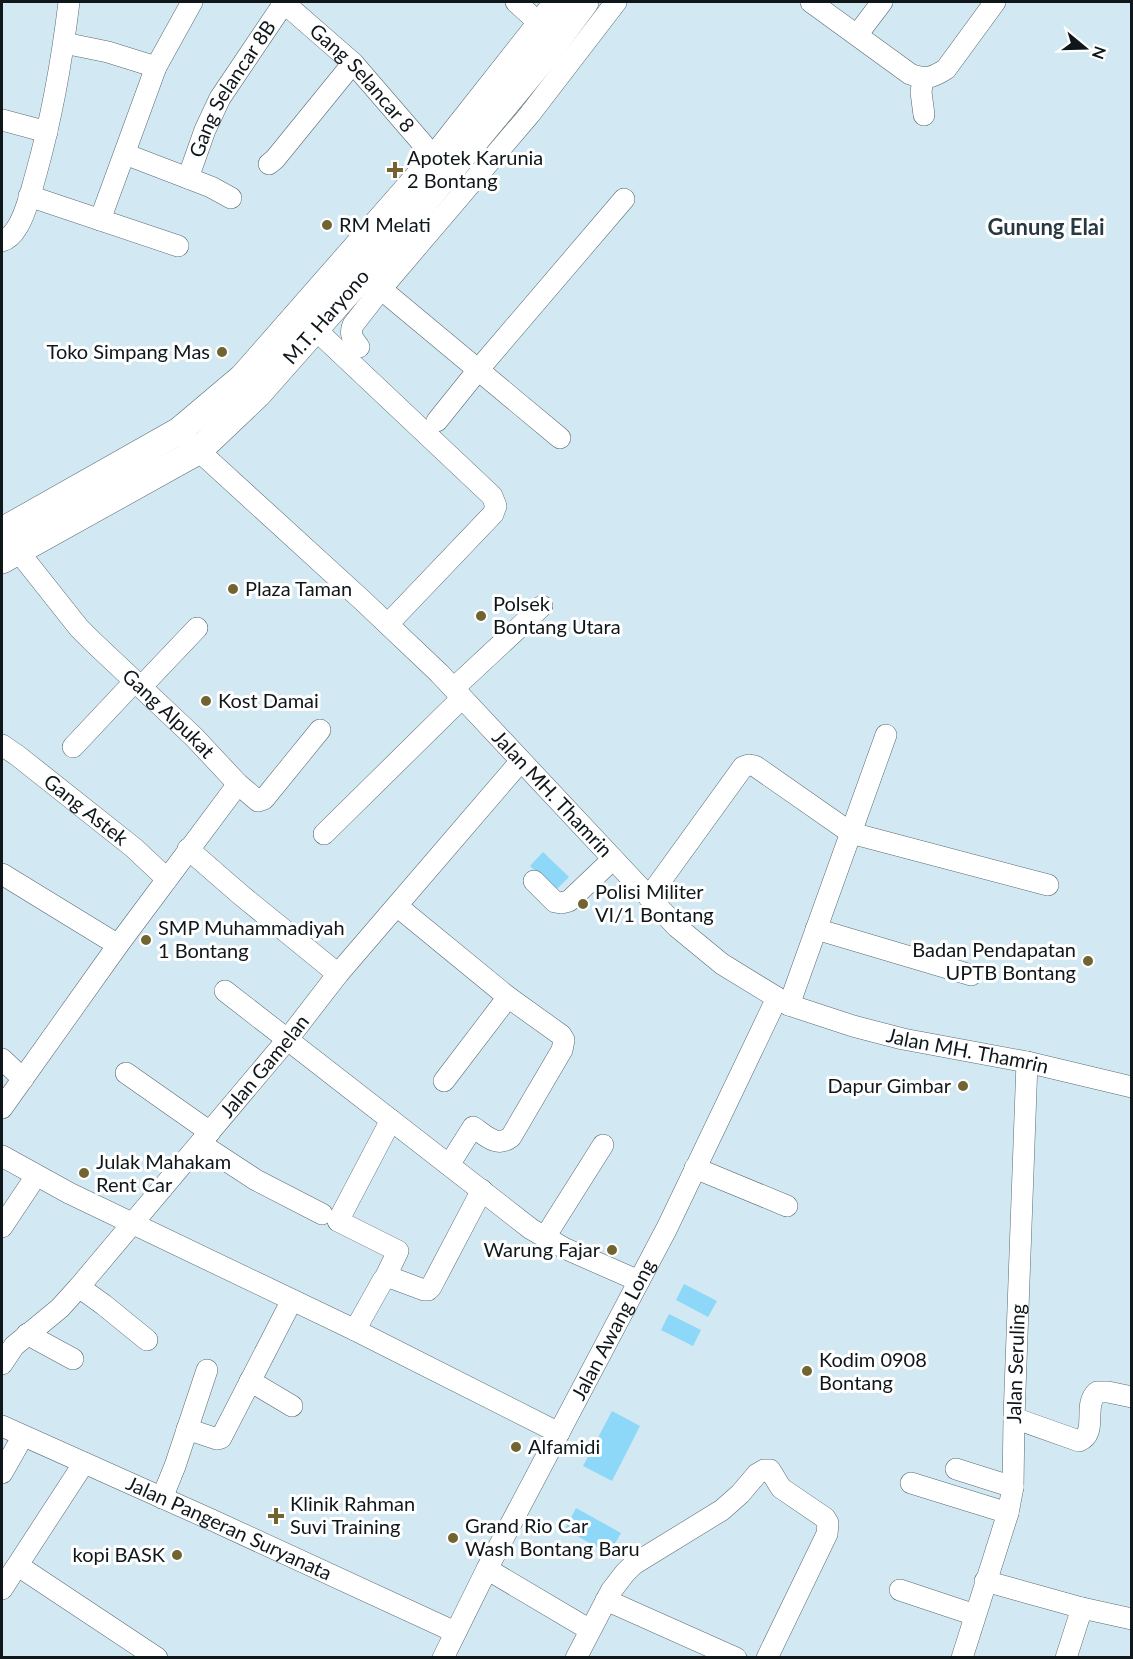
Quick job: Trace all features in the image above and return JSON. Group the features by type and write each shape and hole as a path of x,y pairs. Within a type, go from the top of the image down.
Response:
{"main road":[{"name":"M.T. Haryono","path":"5,541 179,431 243,377 435,158 558,2"},
{"name":"M.T. Haryono","path":"5,541 198,451 258,394 371,266 546,55 585,2"}],"street":[{"path":"2,241 13,234 19,225 48,132 69,2"},
{"path":"100,220 156,67 192,2"},
{"name":"Gang Selancar 8","path":"283,2 353,63 435,158"},
{"name":"Gang Selancar 8B","path":"188,178 205,130 220,98 283,2"},
{"path":"516,2 540,24"},
{"path":"359,347 351,335 353,325 530,114 616,2"},
{"path":"811,2 910,74 923,79 936,76 946,69 995,2"},
{"path":"857,35 882,2"},
{"path":"64,43 108,52 156,67"},
{"path":"268,164 275,159 353,63"},
{"path":"923,79 921,92 924,115"},
{"path":"2,120 48,132"},
{"path":"125,154 211,187 231,198"},
{"path":"29,196 178,246"},
{"path":"437,421 624,199"},
{"path":"381,289 560,438"},
{"path":"315,329 492,496 496,506 492,514 388,624"},
{"name":"Jalan MH. Thamrin","path":"179,431 198,451 388,624 458,693 520,762 677,927 722,964 783,1002 853,1026 903,1039 1027,1062 1131,1088"},
{"name":"Gang Alpukat","path":"5,541 80,628 258,801 264,799 320,730"},
{"path":"324,834 542,606"},
{"path":"73,747 197,628"},
{"name":"Jalan Awang Long","path":"443,1658 487,1569 783,1002 816,929 886,735"},
{"name":"Gang Astek","path":"2,745 134,848 167,879"},
{"name":"Jalan Gamelan","path":"2,1364 14,1346 60,1308 79,1287 287,1040 338,974 520,762"},
{"path":"649,897 743,767 749,765 755,766 851,833 1048,885"},
{"path":"2,1108 118,945 238,784"},
{"path":"188,849 241,896 338,974"},
{"path":"534,881 555,902 569,901 613,859"},
{"path":"2,874 118,945"},
{"path":"397,906 508,997 561,1035 564,1040 564,1045 512,1137 500,1142 493,1141 473,1127 449,1165"},
{"path":"816,929 970,975"},
{"path":"225,990 531,1229 564,1248 639,1281"},
{"path":"444,1081 508,997"},
{"path":"2,1059 23,1078"},
{"name":"Jalan Seruling","path":"962,1658 1008,1513 1013,1487 1027,1062"},
{"path":"126,1074 256,1180 322,1214"},
{"path":"355,1330 398,1251 338,1221 391,1120"},
{"path":"545,1237 603,1145"},
{"path":"2,1156 36,1176 355,1330 559,1433"},
{"path":"696,1168 787,1206"},
{"path":"2,1227 36,1176"},
{"path":"385,1278 389,1277 428,1290 482,1190"},
{"path":"79,1287 147,1340"},
{"path":"187,1430 219,1440 221,1438 292,1300"},
{"path":"27,1334 73,1359"},
{"path":"162,1498 207,1370"},
{"path":"250,1381 292,1406"},
{"path":"1014,1418 1079,1441 1087,1436 1089,1431 1090,1400 1096,1392 1131,1397"},
{"name":"Jalan Pangeran Suryanata","path":"2,1426 455,1632"},
{"path":"2,1473 23,1436"},
{"path":"2,1589 84,1463"},
{"path":"956,1469 1013,1487"},
{"path":"576,1658 606,1600 634,1564 722,1510 757,1474 770,1470 781,1488 825,1518 828,1529 767,1658"},
{"path":"911,1483 1008,1513"},
{"path":"15,1569 23,1569 157,1658"},
{"path":"487,1569 590,1630"},
{"path":"985,1581 1131,1619"},
{"path":"900,1590 975,1615"},
{"path":"606,1600 736,1658"},
{"path":"1066,1658 1082,1608"}],"shaded area":[{"path":"543,852 569,877 556,890 530,866"},
{"path":"684,1284 717,1301 708,1317 676,1300"},
{"path":"669,1314 701,1330 693,1346 661,1330"},
{"path":"612,1411 640,1426 612,1481 583,1466"},
{"path":"576,1508 621,1533 609,1554 565,1529"}],"place":[{"name":"Apotek Karunia 2 Bontang","path":"395,170"},
{"name":"RM Melati","path":"327,225"},
{"name":"Toko Simpang Mas","path":"222,352"},
{"name":"Plaza Taman","path":"233,589"},
{"name":"Polsek Bontang Utara","path":"481,616"},
{"name":"Kost Damai","path":"206,701"},
{"name":"Polisi Militer VI/1 Bontang","path":"583,904"},
{"name":"SMP Muhammadiyah 1 Bontang","path":"146,940"},
{"name":"Badan Pendapatan UPTB Bontang","path":"1088,961"},
{"name":"Dapur Gimbar","path":"963,1086"},
{"name":"Julak Mahakam Rent Car","path":"84,1173"},
{"name":"Warung Fajar","path":"612,1250"},
{"name":"Kodim 0908 Bontang","path":"807,1371"},
{"name":"Alfamidi","path":"516,1447"},
{"name":"Klinik Rahman Suvi Training","path":"276,1516"},
{"name":"Grand Rio Car Wash Bontang Baru","path":"453,1538"},
{"name":"kopi BASK","path":"177,1555"}],"district":[{"name":"Gunung Elai","path":"1046,227"}]}
